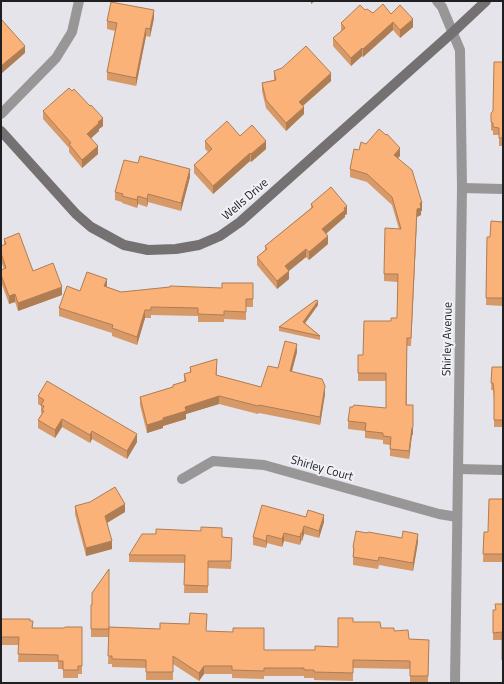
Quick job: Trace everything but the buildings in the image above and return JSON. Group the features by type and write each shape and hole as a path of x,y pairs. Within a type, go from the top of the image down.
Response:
{"main road":[{"name":"Wells Drive","path":"1,131 76,214 91,227 124,245 148,250 176,249 199,245 220,236 240,222 486,1"}],"street":[{"path":"1,114 56,58 72,32 79,1"},
{"name":"Shirley Avenue","path":"437,1 442,7 460,50 462,188 455,683"},
{"path":"462,188 503,189"},
{"name":"Shirley Court","path":"182,479 213,461 264,465 438,514 457,517"},
{"path":"458,469 503,470"}]}
